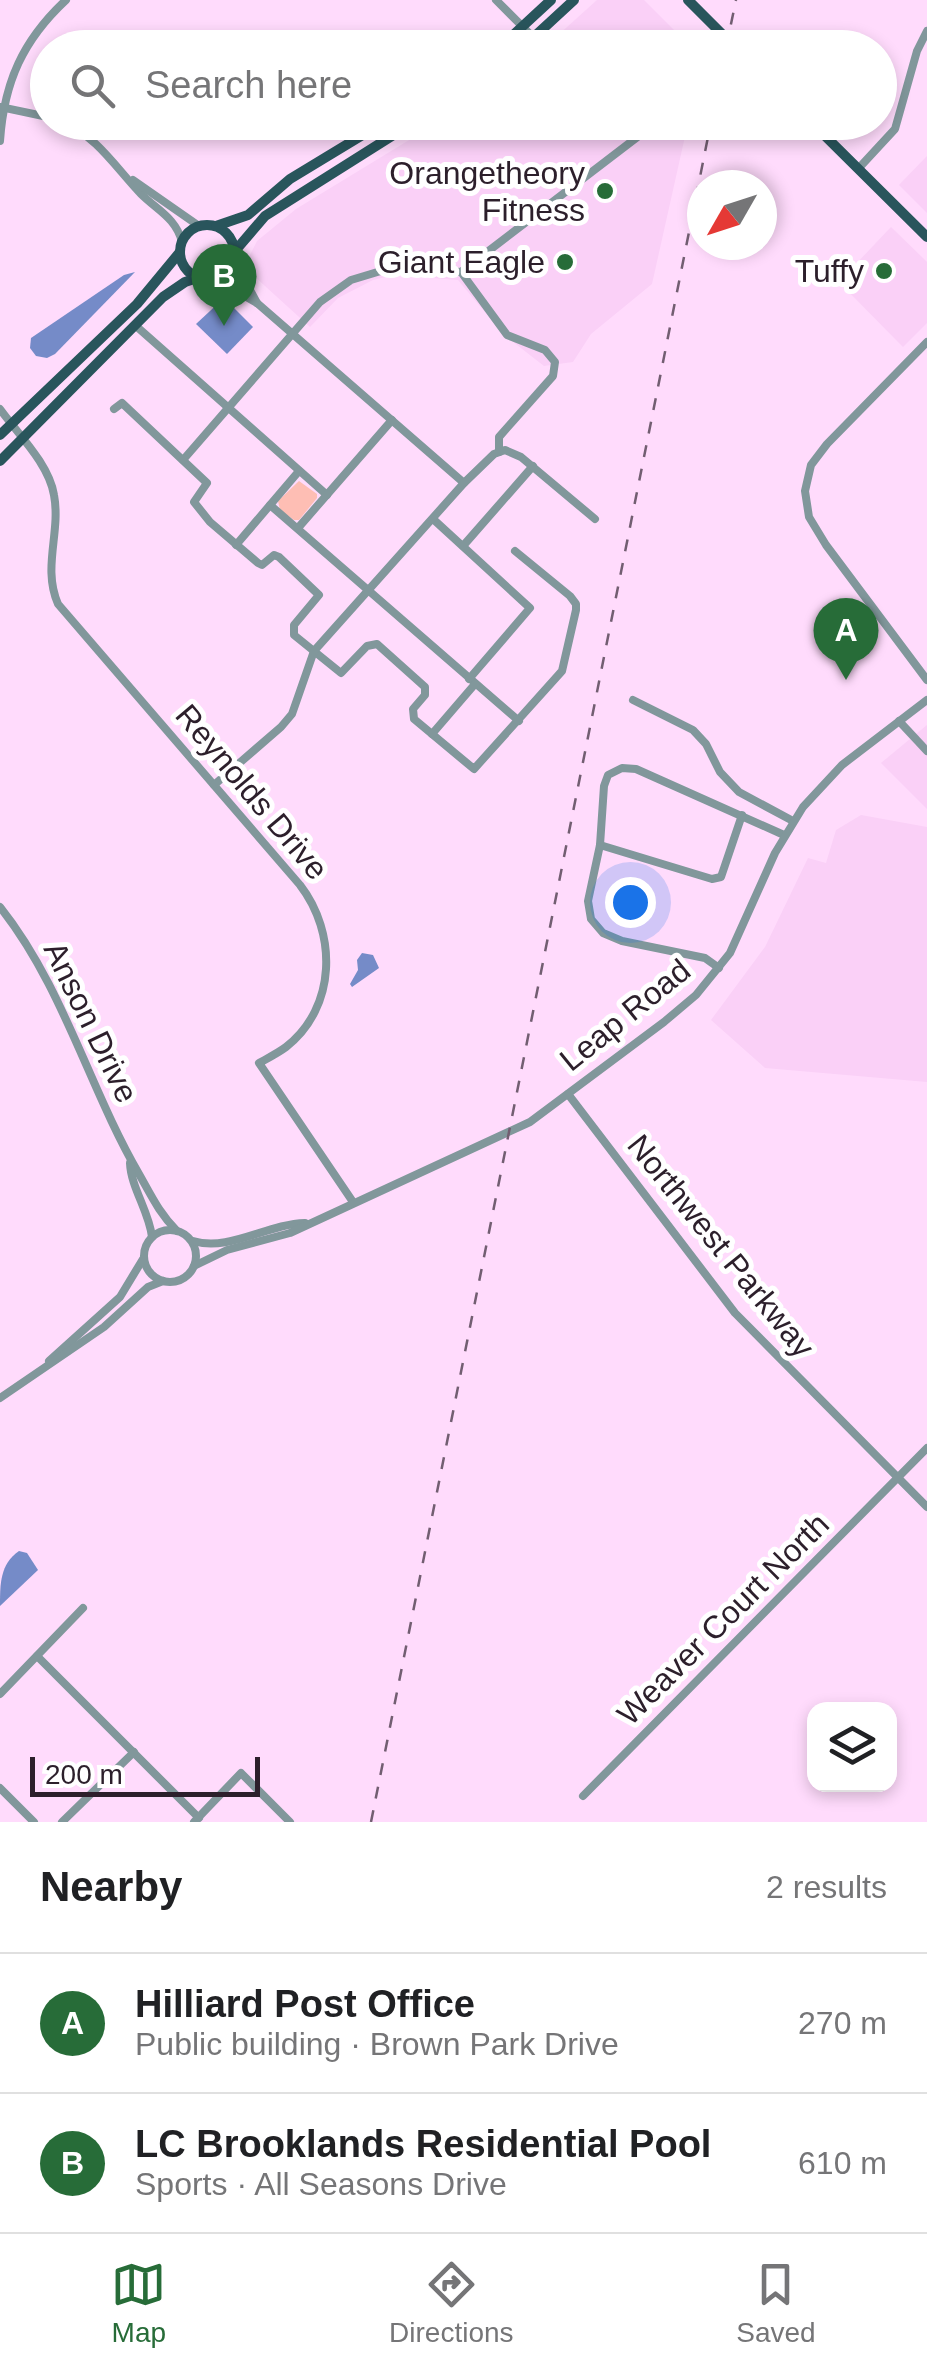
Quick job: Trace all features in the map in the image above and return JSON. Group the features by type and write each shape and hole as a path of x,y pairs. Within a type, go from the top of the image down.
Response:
{"main road":[{"path":"520,30 551,0"},
{"path":"542,30 574,0"},
{"path":"688,0 718,30"},
{"path":"0,435 137,304 199,226 216,226 248,215 290,179 354,140"},
{"path":"0,460 172,290 197,278 215,279 223,275 264,216 385,140"},
{"path":"829,140 927,236"},
{"path":"216,226 229,236 234,255"},
{"path":"181,247 182,265 197,278"}],"street":[{"path":"39,30 66,0"},
{"path":"496,0 527,30"},
{"path":"897,122 917,50 927,31"},
{"path":"0,141 2,108 11,78 30,40"},
{"path":"2,108 30,113"},
{"path":"90,140 130,178 199,226"},
{"path":"182,460 320,302 351,280 394,268 461,272 633,140"},
{"path":"858,169 885,140"},
{"path":"130,178 141,194 174,223 181,247"},
{"path":"234,255 257,303"},
{"path":"461,272 507,335 545,350 556,362 553,376 499,437 499,452"},
{"path":"215,279 257,303 464,483"},
{"path":"136,326 326,495"},
{"path":"927,342 827,444 811,465 805,491 809,517 826,546 927,680"},
{"path":"114,409 122,402 207,483 195,498 195,507 236,545 262,565 274,555 279,557 319,595 292,630 341,673 366,646 378,644 425,687 425,695 412,714 474,770 562,672 576,610 570,596 515,551"},
{"name":"Reynolds Drive","path":"0,409 48,476 54,494 56,525 49,572 58,604 300,885 319,916 327,968 318,1002 287,1046 259,1064 353,1202"},
{"path":"298,528 392,420"},
{"path":"214,784 292,714 314,651 489,458 499,452 512,452 595,519"},
{"path":"463,546 534,466"},
{"path":"236,545 299,471"},
{"path":"270,505 519,721"},
{"path":"432,734 530,608 433,519"},
{"path":"633,700 693,730 706,744 720,772 739,792 792,821"},
{"name":"Leap Road","path":"194,1266 214,1255 290,1232 530,1122 680,1009 719,968 741,933 792,821 842,765 927,700"},
{"path":"898,721 927,751"},
{"path":"719,968 705,958 622,941 604,933 591,919 588,900 600,845 608,775 622,768 636,769 784,836"},
{"path":"600,845 712,879 721,877 742,815"},
{"name":"Anson Drive","path":"0,907 40,966 130,1163 157,1210 177,1231"},
{"name":"Northwest Parkway","path":"568,1094 735,1313 927,1507"},
{"name":"Anson Drive","path":"130,1163 130,1172 148,1213 152,1237"},
{"name":"Leap Road","path":"190,1240 216,1244 282,1224 304,1223"},
{"path":"0,1398 104,1327 148,1287 181,1280 194,1266 196,1253 190,1240 177,1231 164,1230 152,1237 120,1297 46,1365"},
{"path":"144,1256 149,1272 162,1281"},
{"name":"Weaver Court North","path":"583,1796 927,1448"},
{"path":"0,1694 83,1608"},
{"path":"37,1656 196,1820 241,1773 290,1822"},
{"path":"62,1822 134,1752"},
{"path":"0,1788 34,1822"}],"shaded area":[{"path":"597,0 644,0 674,30 564,30"},
{"path":"409,140 684,140 652,284 591,334 573,362 544,366 504,335 458,280 393,275 373,280 338,298 310,327 254,276 249,257 257,241 296,209"},
{"path":"927,156 927,213 899,185"},
{"path":"891,227 927,262 927,323 903,347 839,282"},
{"path":"299,481 317,498 299,520 294,520 280,510 278,501"},
{"path":"927,725 927,809 881,763"},
{"path":"861,815 927,827 927,1082 765,1068 711,1020 765,947 808,858 826,863 836,830"}],"water":[{"path":"135,272 55,354 47,358 36,356 30,348 31,338 124,275"},
{"path":"224,298 253,327 227,354 196,324"},
{"path":"362,953 373,955 379,968 352,987 357,960"},
{"path":"19,1551 27,1553 38,1570 0,1606 5,1568"}],"railway":[{"path":"730,30 736,0"},
{"path":"371,1822 707,140"}],"place":[{"name":"Orangetheory Fitness","path":"605,191"},
{"name":"Giant Eagle","path":"565,262"},
{"name":"Tuffy","path":"884,271"},
{"name":"LC Brooklands Residential Pool","path":"224,326"},
{"name":"Hilliard Post Office","path":"846,680"}]}
